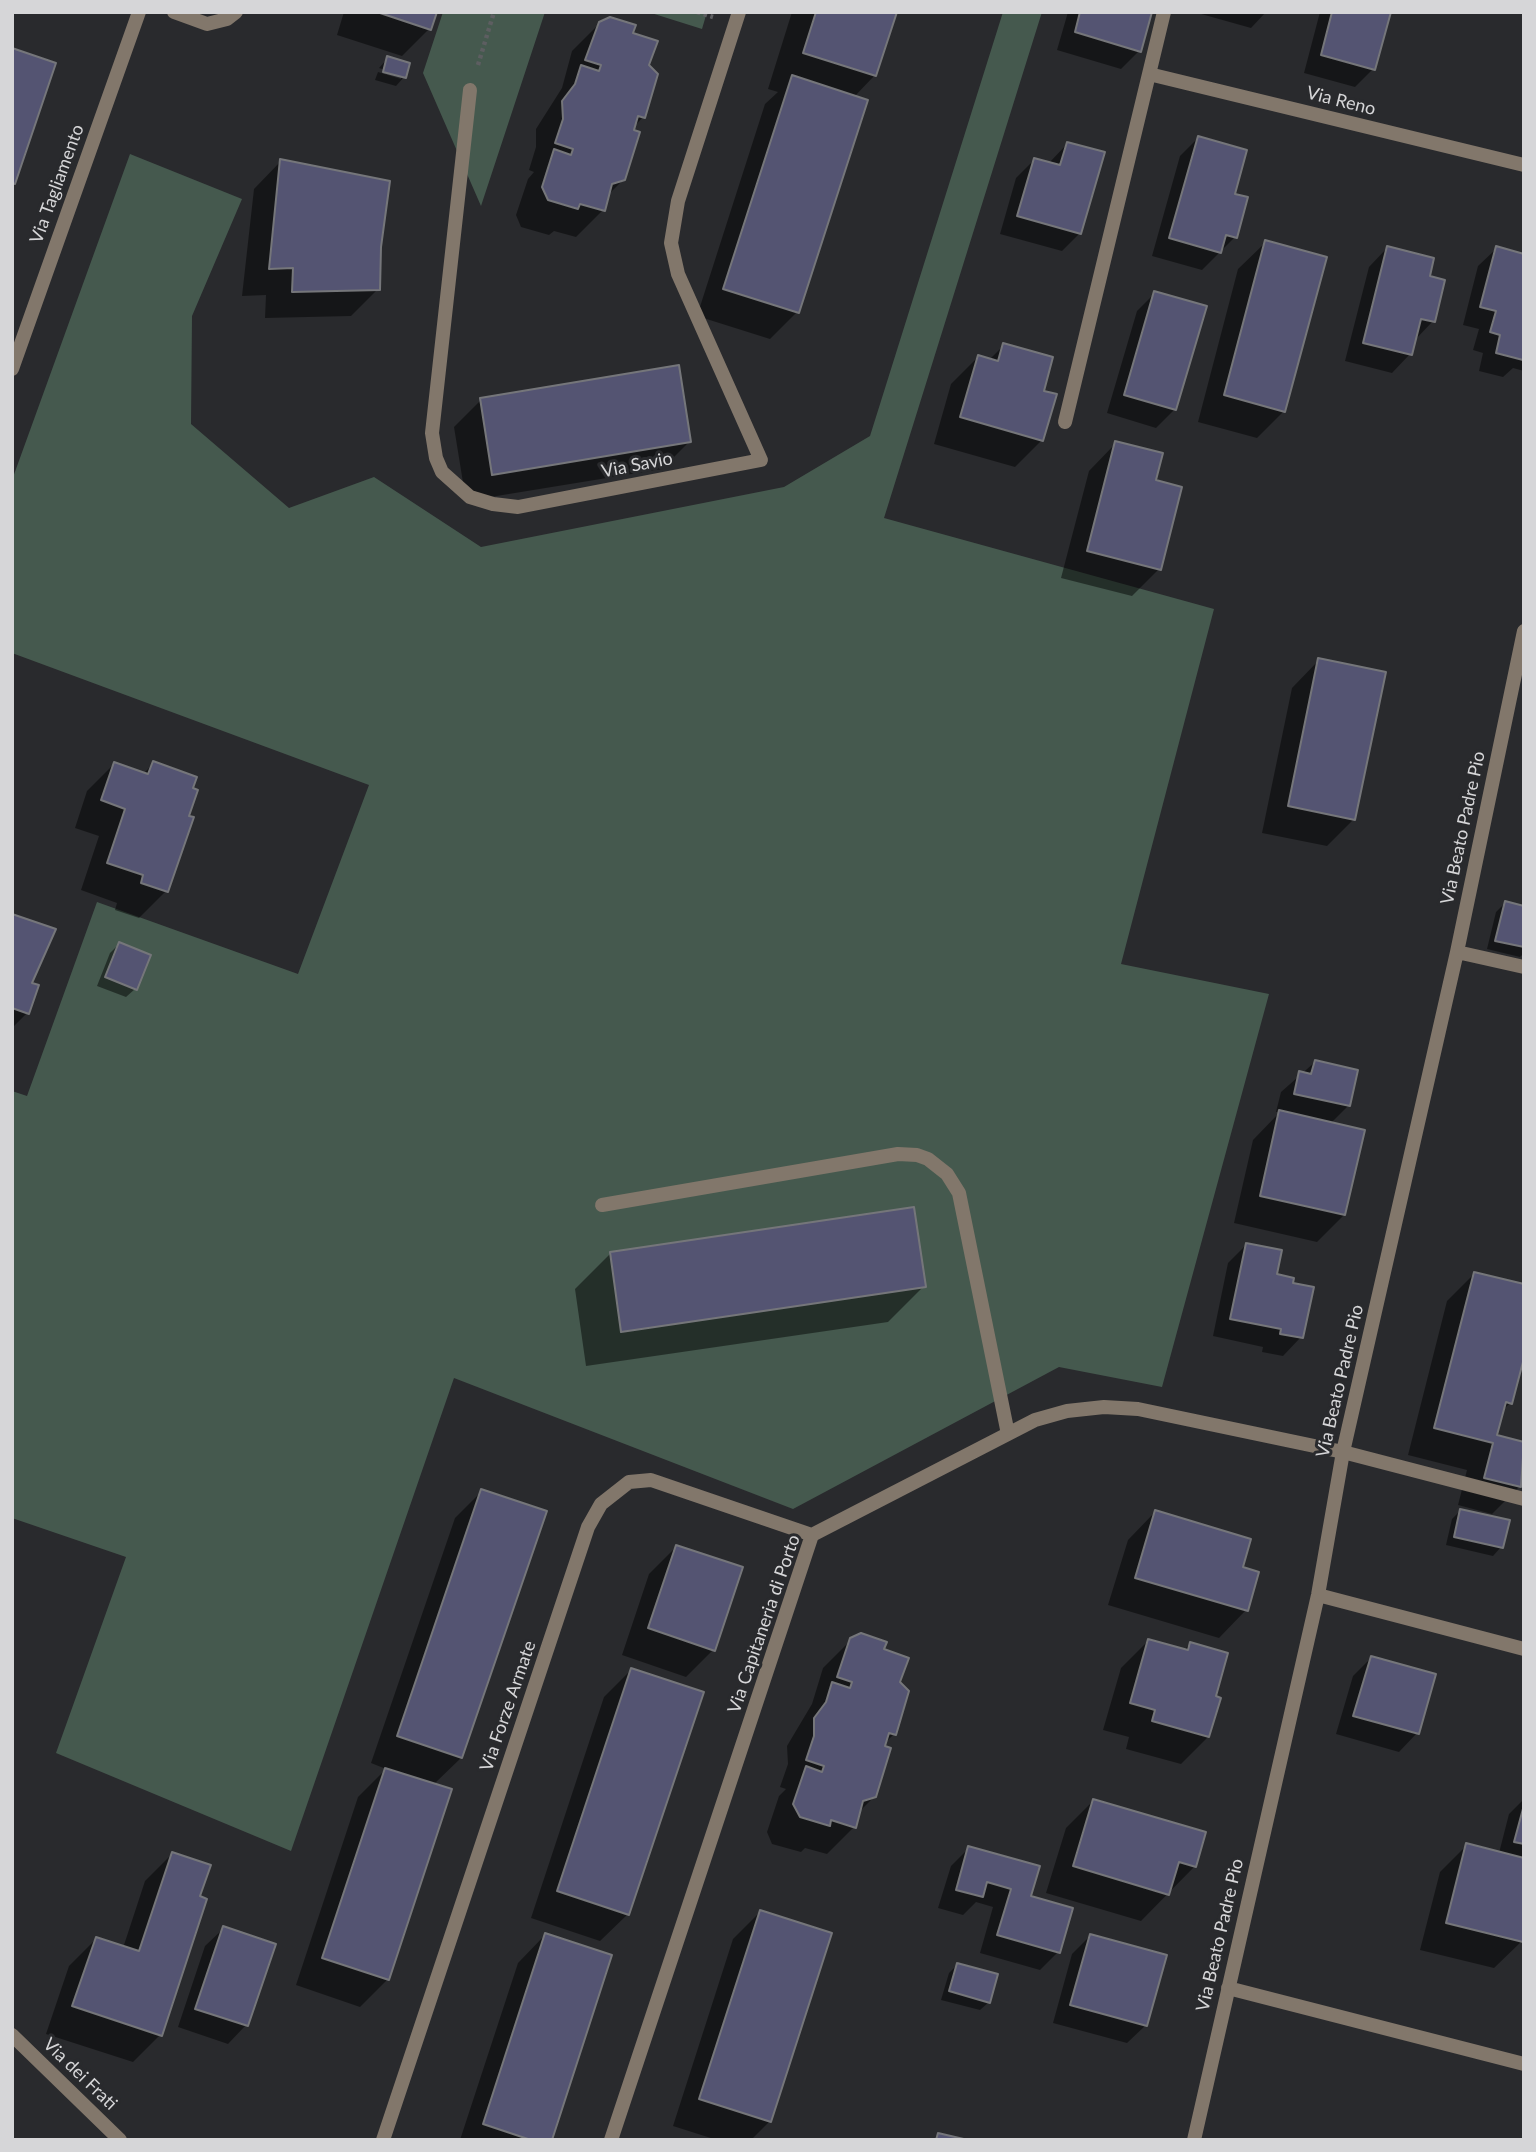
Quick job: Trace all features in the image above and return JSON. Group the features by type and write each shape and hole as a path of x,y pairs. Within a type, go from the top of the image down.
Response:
{"street":[{"name":"Via Tagliamento","path":"12,369 139,12"},
{"path":"174,12 207,24 227,19 236,12"},
{"name":"Via Savio","path":"470,90 432,433 436,458 442,472 470,497 493,505 518,507 761,460 678,274 671,243 678,201 739,12"},
{"path":"1065,422 1164,12"},
{"name":"Via Reno","path":"1149,74 1524,165"},
{"name":"Via Beato Padre Pio","path":"1194,2140 1318,1595 1343,1452 1457,952 1524,631"},
{"path":"1457,952 1524,967"},
{"path":"602,1205 898,1154 917,1154 928,1159 947,1174 959,1193 1007,1434"},
{"name":"Via Capitaneria di Porto","path":"611,2140 812,1535 1035,1420 1067,1411 1123,1407 1343,1452 1524,1499"},
{"name":"Via Forze Armate","path":"383,2140 579,1553 601,1504 629,1482 651,1480 812,1535"},
{"path":"1318,1595 1524,1650"},
{"path":"1227,1989 1524,2064"},
{"name":"Via dei Frati","path":"12,2035 120,2140"}],"path":[{"path":"470,90 495,12"}],"green space":[{"path":"443,12 545,12 481,206 423,73"},
{"path":"648,12 707,12 702,29"},
{"path":"1003,12 1042,12 884,518 1214,609 1121,964 1269,994 1162,1387 1059,1367 793,1509 454,1378 291,1851 56,1753 126,1557 12,1518 12,1091 27,1096 97,902 298,974 369,785 12,653 12,480 130,154 242,199 192,316 191,424 289,508 374,477 481,547 784,487 870,436"}],"building":[{"path":"377,12 437,12 431,30"},
{"path":"816,12 897,12 876,76 803,53"},
{"path":"1080,12 1152,12 1141,52 1075,32"},
{"path":"1332,12 1391,12 1375,70 1321,55"},
{"path":"610,17 636,25 633,33 658,41 649,65 658,74 645,118 638,116 634,130 640,132 625,180 612,184 605,211 580,204 578,209 548,200 542,187 554,149 571,155 573,149 555,143 563,119 562,101 575,84 581,65 599,71 601,65 585,60 599,22"},
{"path":"12,48 56,63 15,184 12,183"},
{"path":"387,56 410,63 406,78 383,72"},
{"path":"792,75 868,100 799,313 723,289"},
{"path":"1198,136 1247,150 1235,194 1248,197 1237,238 1226,235 1221,253 1169,238"},
{"path":"1067,142 1105,152 1081,234 1017,216 1034,158 1060,165"},
{"path":"280,159 390,181 381,247 380,290 292,292 293,268 269,269"},
{"path":"1265,240 1327,257 1285,412 1224,395"},
{"path":"1387,246 1434,258 1430,276 1445,280 1435,322 1421,319 1412,355 1363,343"},
{"path":"1496,246 1524,254 1523,360 1496,353 1500,335 1490,332 1496,311 1480,307"},
{"path":"1154,291 1207,306 1176,410 1124,395"},
{"path":"1003,343 1053,357 1044,391 1057,394 1043,441 960,417 978,355 998,361"},
{"path":"679,365 691,442 492,475 480,398"},
{"path":"1115,441 1163,453 1156,480 1182,487 1161,570 1087,551"},
{"path":"1318,658 1386,672 1355,820 1288,806"},
{"path":"153,761 197,777 193,788 198,790 189,816 194,817 168,892 141,883 143,875 107,863 125,809 101,800 114,762 148,774"},
{"path":"1505,901 1524,906 1524,947 1495,941"},
{"path":"12,914 56,929 32,983 39,985 29,1014 12,1008"},
{"path":"119,942 151,955 137,990 105,977"},
{"path":"1315,1060 1358,1070 1350,1106 1294,1094 1299,1071 1311,1074"},
{"path":"1279,1110 1365,1130 1345,1215 1260,1196"},
{"path":"914,1207 926,1287 621,1332 610,1252"},
{"path":"1246,1243 1282,1250 1277,1274 1294,1278 1293,1283 1314,1287 1303,1338 1280,1334 1281,1329 1230,1319"},
{"path":"1474,1272 1524,1284 1524,1358 1512,1404 1506,1402 1497,1435 1524,1442 1521,1487 1484,1478 1493,1443 1434,1428"},
{"path":"481,1489 547,1511 462,1758 397,1736"},
{"path":"1460,1509 1510,1520 1503,1548 1454,1537"},
{"path":"1155,1510 1251,1539 1243,1567 1259,1572 1248,1611 1135,1578"},
{"path":"676,1545 743,1567 715,1651 648,1628"},
{"path":"861,1633 887,1642 884,1649 909,1658 900,1682 909,1691 896,1735 889,1733 885,1746 891,1748 876,1797 863,1801 856,1828 831,1820 830,1826 800,1817 793,1804 806,1766 822,1772 824,1766 806,1760 814,1736 814,1718 826,1702 832,1682 850,1688 852,1682 837,1677 850,1638"},
{"path":"1148,1639 1188,1650 1190,1642 1228,1653 1216,1696 1221,1698 1209,1737 1152,1721 1155,1710 1130,1703"},
{"path":"1371,1656 1436,1674 1419,1734 1353,1716"},
{"path":"631,1668 704,1692 629,1915 557,1891"},
{"path":"385,1768 452,1789 389,1980 322,1958"},
{"path":"1093,1799 1206,1832 1196,1867 1179,1862 1169,1895 1073,1866"},
{"path":"1524,1805 1524,1844 1514,1842"},
{"path":"1466,1843 1524,1858 1523,1942 1446,1923"},
{"path":"968,1846 1040,1866 1031,1896 1073,1908 1060,1953 997,1935 1011,1889 987,1882 983,1897 956,1890"},
{"path":"172,1852 211,1865 200,1896 207,1899 162,2036 72,2006 96,1937 139,1951"},
{"path":"760,1910 832,1933 771,2122 699,2099"},
{"path":"223,1926 276,1944 248,2026 195,2009"},
{"path":"545,1933 612,1955 552,2140 531,2140 483,2124"},
{"path":"1090,1934 1167,1955 1147,2026 1070,2005"},
{"path":"957,1963 998,1974 990,2003 949,1991"},
{"path":"938,2133 968,2140 936,2140"}]}
